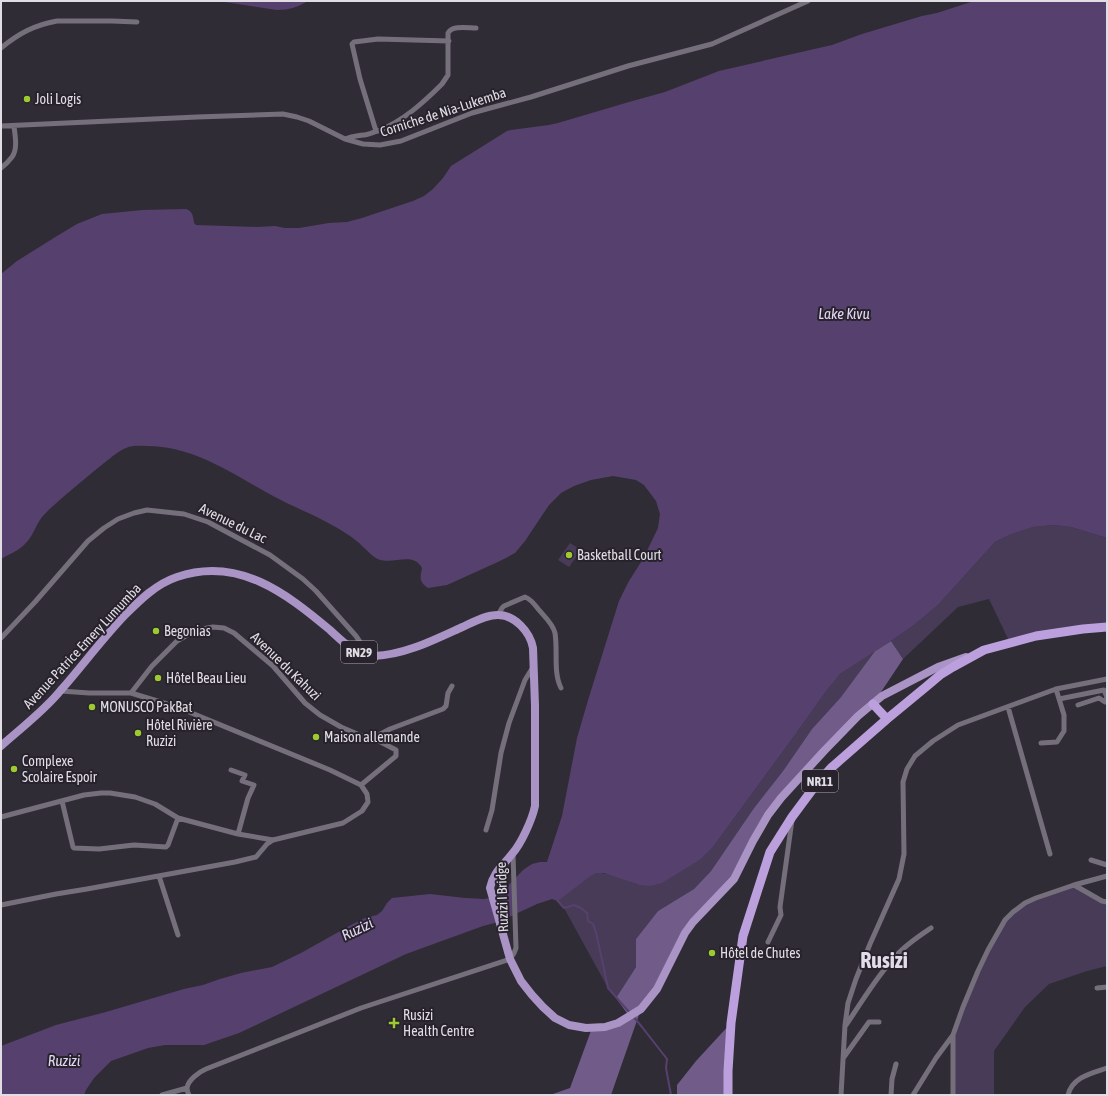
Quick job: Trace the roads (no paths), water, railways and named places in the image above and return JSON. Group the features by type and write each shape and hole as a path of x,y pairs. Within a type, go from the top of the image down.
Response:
{"highway":[{"name":"NR11","path":"728,1095 731,1023 743,936 770,852 792,817 815,786 832,768 887,719 940,675 984,650 1036,636 1107,627"},
{"path":"873,704 887,719"}],"main road":[{"name":"Avenue Patrice Emery Lumumba","path":"1,746 50,702 139,601 152,590 169,580 194,572 214,570 229,572 246,575 261,582 300,606 346,644 364,655"},
{"name":"RN29","path":"364,655 374,656 395,653 434,640 488,616 498,615"},
{"path":"498,615 506,616 514,620 527,632 532,640 534,648 535,806 532,817 513,854 493,876 490,888 510,958 521,981 532,995 555,1018 569,1025 586,1028 604,1027 618,1022 641,1009 657,989 685,933 693,922 734,879 753,840 768,815 824,751 858,716 882,696 938,667 984,650"}],"street":[{"name":"Corniche de Nia-Lukemba","path":"1,126 283,114 310,121 345,139 363,144 380,145 401,141 472,113 531,97 628,66 712,44 808,1"},
{"path":"1,48 29,30 57,21 136,22"},
{"path":"345,139 352,136 363,135 392,125 407,115 442,84 448,75 449,30 453,28 476,28"},
{"path":"376,131 360,79 352,44 354,42 378,39 449,41"},
{"path":"1,168 13,156 15,150 16,143 14,126"},
{"name":"Avenue du Lac","path":"1,638 88,542 104,528 118,519 147,510 184,514 208,522 240,538 276,559 303,579 316,591 360,642 364,655"},
{"path":"498,615 504,606 525,597 540,611 550,623 555,633 558,679 561,688"},
{"name":"Avenue du Kahuzi","path":"131,694 152,666 177,641 196,630 213,627 224,628 234,633 273,666 297,695 320,715 341,727 362,736 373,738 394,748 396,751 396,756 361,785"},
{"path":"486,830 492,810 501,753 509,723 525,680 534,665"},
{"path":"841,1095 845,1025 848,1003 870,944 900,879 904,854 903,782 906,769 915,756 932,741 958,725 1056,689 1107,679"},
{"path":"373,738 390,729 443,709 446,706 448,693 452,686"},
{"path":"1041,743 1057,742 1064,731 1064,716 1056,689"},
{"path":"1,905 256,857 267,844 273,840 343,823 362,811 368,802 367,794 361,785 330,770 177,707 131,694 61,690"},
{"path":"1059,699 1104,690 1107,697 1105,702 1100,698 1078,705"},
{"path":"1008,707 1050,854"},
{"path":"231,770 245,775 242,781 254,784 248,798 238,834"},
{"path":"1,817 92,794 119,794 135,797 155,804 178,818 238,834 273,840"},
{"path":"62,801 74,848 99,849 134,845 166,847 178,818"},
{"path":"768,942 781,915 780,907 792,817"},
{"name":"Ruzizi I Bridge","path":"510,958 514,953 516,939 513,854"},
{"path":"1091,860 1107,865"},
{"path":"159,876 178,935"},
{"path":"913,1095 936,1058 953,1035 963,1007 988,950 1006,920 1013,912 1025,903 1036,898 1107,876"},
{"path":"1074,885 1102,901 1107,902"},
{"path":"845,1025 866,996 876,979 895,956 910,942 931,928"},
{"path":"188,1095 187,1088 195,1075 206,1069 361,1008 510,958"},
{"path":"1097,988 1107,987"},
{"path":"843,1058 869,1022 880,1022"},
{"path":"953,1035 953,1095"},
{"path":"891,1095 892,1079 896,1064"},
{"path":"1068,1095 1072,1086 1080,1079 1107,1068"},
{"path":"162,1095 187,1088"}],"water":[{"path":"218,1 308,1 293,8 277,10"},
{"name":"Lake Kivu","path":"974,1 1107,1 1107,538 1071,527 1053,525 1033,527 1009,535 995,542 938,605 914,625 840,674 713,847 701,859 662,883 650,886 639,885 604,873 596,873 558,901 552,899 537,904 498,922 406,954 239,1033 204,1045 165,1045 148,1048 111,1061 94,1078 84,1095 1,1095 1,1046 56,1025 203,985 241,973 272,967 365,918 377,915 392,898 430,894 484,899 495,897 503,891 523,870 532,864 547,862 562,816 577,738 619,601 629,581 643,559 658,528 660,514 656,501 644,485 636,480 613,476 591,480 574,486 561,493 549,505 525,541 515,553 447,585 428,588 422,582 422,568 418,563 406,559 386,561 379,559 373,556 353,538 341,530 275,497 214,463 198,456 165,447 134,446 117,453 54,505 42,517 30,539 16,551 1,559 1,274 17,261 77,224 102,214 143,210 186,209 193,216 194,223 196,225 258,227 275,226 285,228 299,228 329,223 347,222 362,218 424,196 443,178 451,166 507,131 558,123 665,92 719,71 832,45 862,34"}],"waterway":[{"path":"557,900 564,908 574,905 587,913 588,921 593,924 596,932 608,988 630,1013"},
{"path":"633,1016 667,1059 666,1068 671,1095"}],"place":[{"name":"Joli Logis","path":"27,99"},
{"name":"Basketball Court","path":"569,555"},
{"name":"Begonias","path":"156,631"},
{"name":"Hôtel Beau Lieu","path":"158,678"},
{"name":"MONUSCO PakBat","path":"92,707"},
{"name":"Hôtel Rivière Ruzizi","path":"138,733"},
{"name":"Maison allemande","path":"316,737"},
{"name":"Complexe Scolaire Espoir","path":"14,769"},
{"name":"Hôtel de Chutes","path":"712,953"},
{"name":"Rusizi Health Centre","path":"394,1023"}],"district":[{"name":"Rusizi","path":"884,960"}],"water label":[{"name":"Ruzizi","path":"357,929"},
{"name":"Ruzizi","path":"64,1060"}]}
